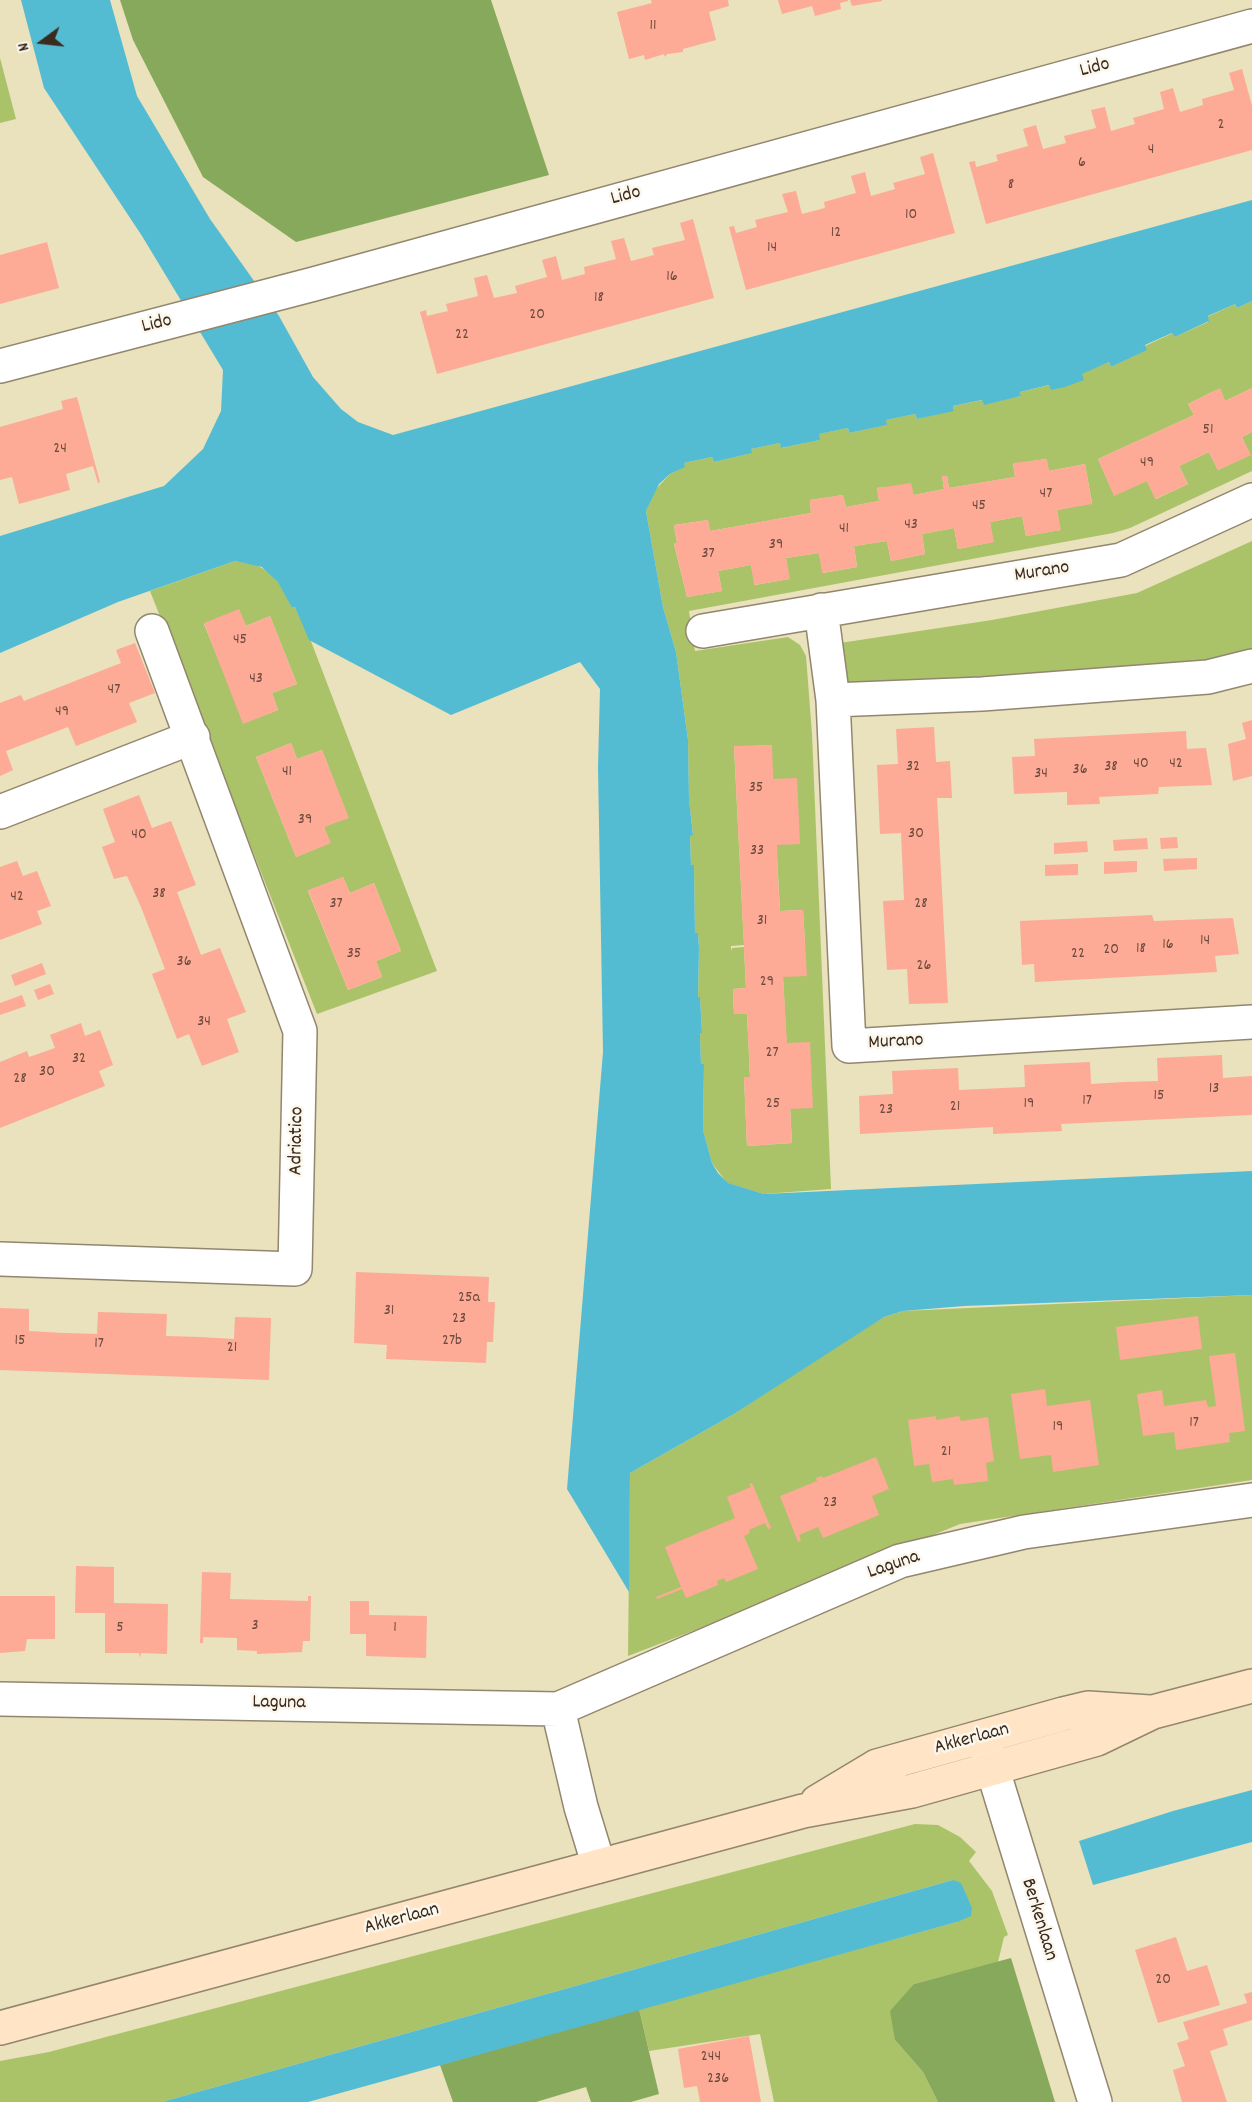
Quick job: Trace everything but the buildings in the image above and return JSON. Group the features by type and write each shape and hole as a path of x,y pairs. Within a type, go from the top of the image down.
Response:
{"street":[{"name":"Lido","path":"0,366 302,287 1252,26"},
{"name":"Murano","path":"703,631 1121,560 1252,500"},
{"name":"Murano","path":"821,610 834,700 849,1046 1252,1022"},
{"name":"Adriatico","path":"0,1258 296,1269 300,1031 152,631"},
{"path":"834,700 982,694 1208,677 1252,666"},
{"path":"0,812 193,737"},
{"name":"Laguna","path":"0,1699 558,1709 900,1561 1024,1532 1252,1500"},
{"name":"Akkerlaan","path":"0,2028 803,1811 885,1798 992,1769 1097,1739 1153,1712 1252,1686"},
{"name":"Akkerlaan","path":"803,1811 877,1766 1088,1708 1153,1712"},
{"path":"558,1709 581,1807 599,1866"},
{"name":"Berkenlaan","path":"983,1737 1095,2102"}],"green space":[{"path":"120,0 491,0 549,175 296,242 203,177 133,40"},
{"path":"0,58 16,119 0,123"},
{"path":"1252,301 1252,388 1225,401 1220,389 1212,392 1188,404 1194,415 1098,459 1114,495 1147,481 1156,499 1188,484 1179,466 1209,452 1218,470 1250,455 1242,437 1252,432 1252,471 1130,528 1113,533 689,611 695,651 788,637 800,645 806,656 812,734 831,1189 764,1194 727,1183 712,1163 703,1130 704,1064 701,1064 700,1034 702,1033 700,998 698,998 699,948 698,933 695,933 694,866 691,865 690,835 693,834 689,800 688,740 676,652 663,607 646,511 655,490 670,474 684,467 684,463 712,457 714,462 751,453 751,449 780,443 782,448 819,440 818,434 848,428 849,433 886,425 885,420 915,414 917,419 954,410 953,406 983,400 984,404 1021,396 1020,392 1050,385 1109,362 1111,367 1146,350 1145,346 1173,333 1175,337 1208,322 1207,317 1235,304 1237,308","holes":["1046,459 1049,471 1085,464 1092,503 1057,510 1060,530 1026,536 1022,516 990,522 993,542 958,549 954,528 922,534 925,554 891,561 887,541 854,546 857,567 823,573 819,553 786,558 789,579 755,585 751,565 718,571 722,591 687,597 674,544 677,543 674,525 708,520 710,531 811,513 810,500 843,495 846,507 879,501 877,488 885,487 914,495 944,489 942,476 947,476 949,488 1015,477 1013,464","771,745 780,911 803,910 805,943 783,977 792,1143 747,1146 744,1077 750,1077 747,1014 734,1014 733,989 746,988 744,947 732,948 731,951 731,946 744,945 734,747"]},
{"path":"1252,541 1252,652 1205,664 844,689 840,643 992,620 1137,593"},
{"path":"235,561 256,565 268,571 284,588 292,608 295,607 309,636 437,971 317,1014 150,591","holes":["239,610 246,626 270,616 297,684 272,693 278,710 244,723 204,624","291,743 297,759 322,750 348,817 324,827 330,843 296,857 256,757","343,877 350,893 374,883 401,951 376,961 382,977 348,990 308,891"]},
{"path":"1252,1295 1252,1480 960,1524 807,1587 628,1656 630,1473 734,1414 855,1333 884,1317 903,1311"},
{"path":"915,1824 938,1825 960,1837 976,1852 969,1861 992,1891 1008,1935 1004,1937 998,1962 914,1984 895,2040 923,2072 938,2102 774,2102 760,2034 649,2051 639,2009 957,1922 953,1880 162,2102 0,2102 0,2061 49,2052"},
{"path":"1011,1958 1055,2102 938,2102 923,2072 895,2040 890,2011 914,1984"},
{"path":"639,2009 659,2094 631,2102 591,2102 586,2087 536,2102 453,2102 440,2065"}],"water":[{"path":"21,0 110,0 137,96 210,219 279,316 313,377 341,409 358,422 393,435 1252,200 1252,301 1237,308 1235,304 1208,316 1209,321 1175,337 1172,333 1145,345 1147,350 1111,367 1109,362 1082,374 1084,380 1065,387 1051,390 1049,385 1020,392 1021,396 984,405 982,400 953,406 954,411 917,419 915,414 886,420 887,425 849,433 848,428 819,434 820,440 781,448 780,443 751,449 752,453 714,462 712,457 684,463 685,467 670,474 659,484 646,511 663,607 676,652 688,740 689,799 693,835 690,836 691,865 694,865 695,933 698,933 699,948 698,997 700,997 702,1033 700,1034 701,1064 704,1064 703,1130 712,1163 718,1173 728,1183 764,1194 1252,1171 1252,1295 964,1306 903,1311 884,1317 734,1414 630,1473 629,1592 567,1489 603,1052 598,767 600,689 580,662 451,715 309,640 295,607 292,608 278,582 262,567 235,561 118,602 0,653 0,536 164,486 203,449 221,411 223,370 142,236 44,88"},
{"path":"1252,1790 1252,1842 1093,1885 1079,1841 1173,1811"},
{"path":"953,1880 961,1883 972,1908 971,1916 957,1922 308,2102 162,2102"}]}
